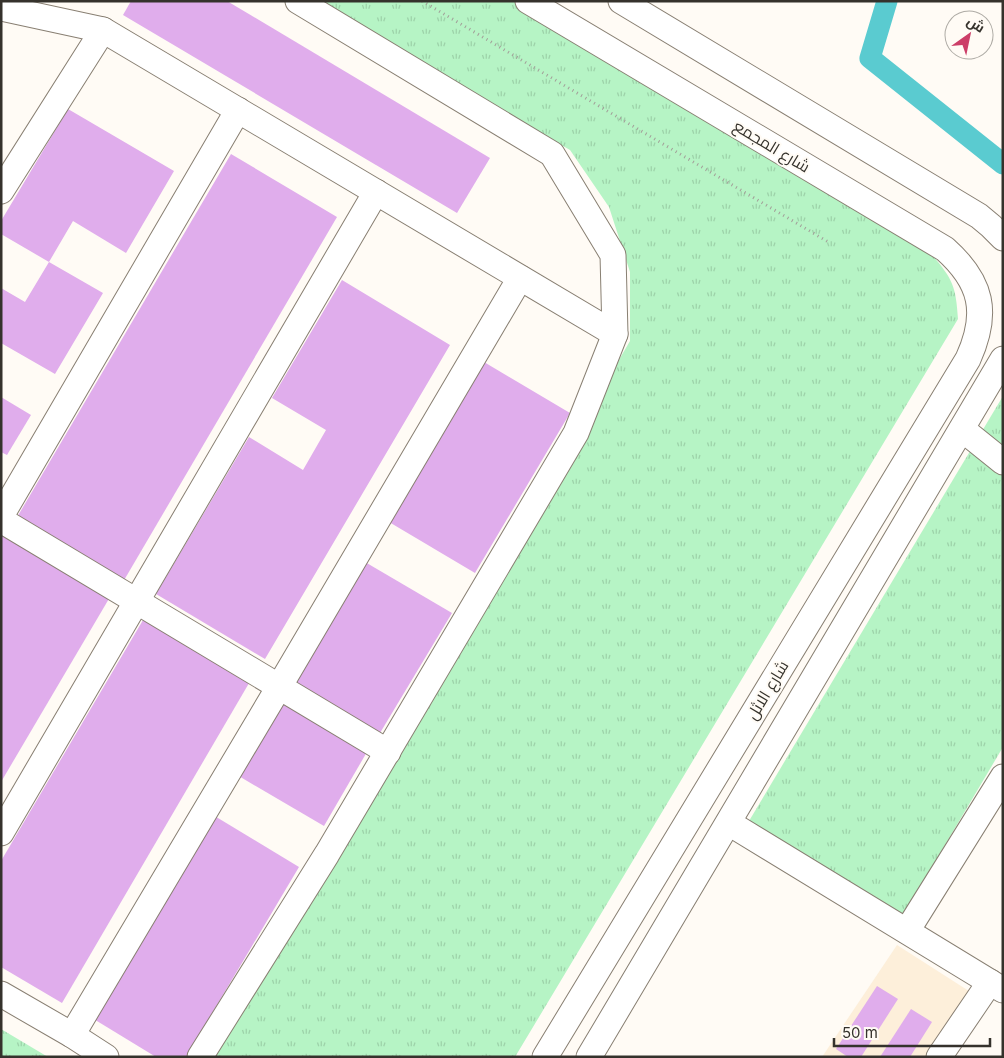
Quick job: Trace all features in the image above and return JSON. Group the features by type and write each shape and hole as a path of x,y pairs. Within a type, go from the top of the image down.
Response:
{"street":[{"path":"200,1057 327,854 576,433 615,334 613,255 552,154 298,1"},
{"name":"شارع المجمع","path":"528,1 945,249 960,263 972,280 978,300 980,320"},
{"path":"621,1 979,216 1003,238"},
{"path":"6,8 103,30 615,334"},
{"path":"1,192 103,30"},
{"path":"1,516 238,110"},
{"path":"1,834 376,192"},
{"path":"72,1035 520,278"},
{"name":"شارع الاثل","path":"545,1057 968,359 976,340 980,320"},
{"path":"589,1057 1003,360"},
{"path":"962,429 1003,462"},
{"path":"1,520 388,752"},
{"path":"907,932 1001,781"},
{"path":"729,823 996,986 939,1057"},
{"path":"1,994 106,1057"}],"path":[{"path":"422,1 830,243"}],"shaded area":[{"path":"897,945 972,993 931,1057 822,1057"}],"green space":[{"path":"308,1 512,1 932,255 949,277 956,299 958,319 515,1057 210,1057 630,341 630,272 609,207 570,150"},
{"path":"1003,396 1003,747 900,921 746,826"},
{"path":"1,1029 48,1057 1,1057"}],"building":[{"path":"131,1 227,1 490,158 457,213 123,15"},
{"path":"68,109 174,171 126,253 73,221 49,262 1,234 1,221"},
{"path":"231,154 337,217 123,582 16,519"},
{"path":"49,262 103,293 55,374 1,343 1,288 25,302"},
{"path":"342,280 450,345 265,659 156,594 249,437 303,470 326,430 272,398"},
{"path":"484,362 570,413 475,573 389,522"},
{"path":"1,397 31,415 7,455 1,452"},
{"path":"4,533 110,597 1,782 1,538"},
{"path":"365,562 452,613 380,733 294,681"},
{"path":"146,615 252,678 62,1003 1,967 1,861"},
{"path":"286,694 371,745 324,826 237,775"},
{"path":"213,815 299,867 186,1057 156,1057 92,1018"},
{"path":"877,986 898,999 861,1057 848,1057 836,1049"},
{"path":"911,1009 932,1022 910,1057 880,1057"}],"waterway":[{"path":"887,1 870,58 1003,164"}]}
